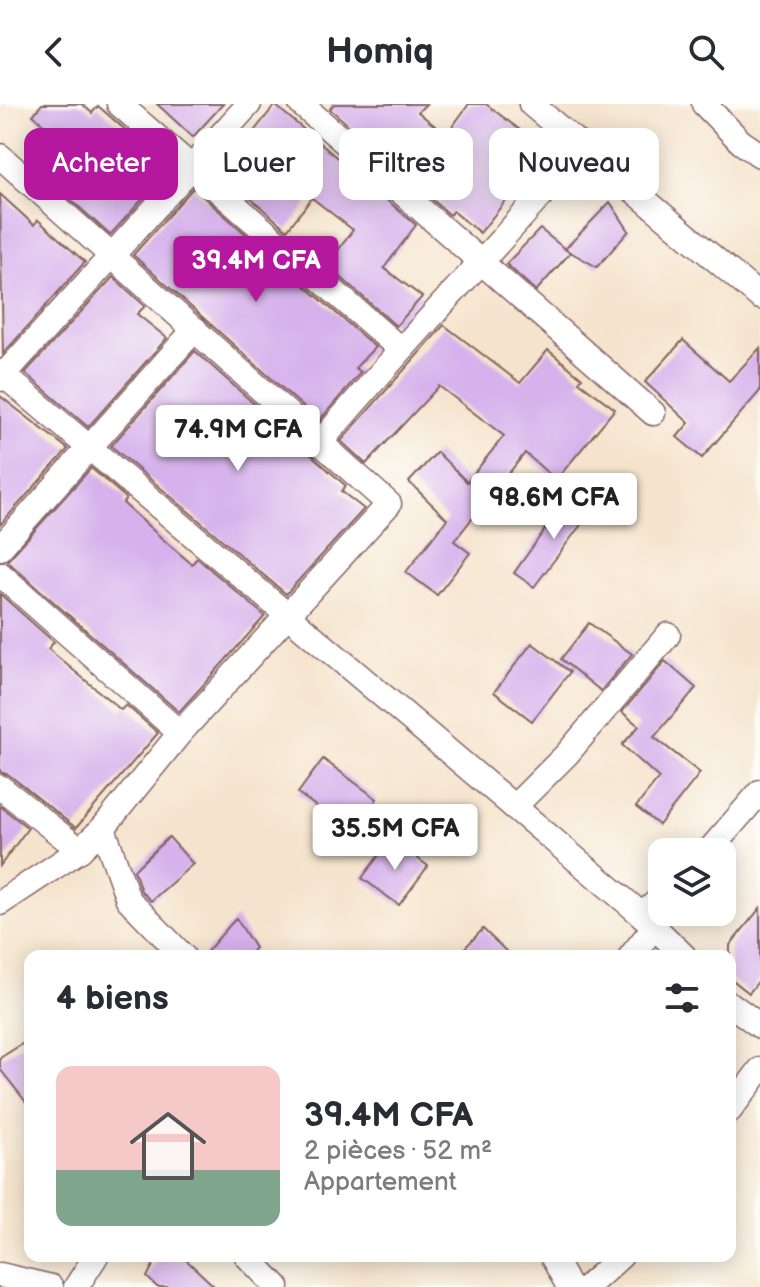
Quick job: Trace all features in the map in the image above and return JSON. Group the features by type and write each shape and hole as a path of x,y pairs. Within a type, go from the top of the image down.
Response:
{"street":[{"path":"119,104 399,348"},
{"path":"249,104 1,375 648,920 634,950"},
{"path":"301,104 653,413"},
{"path":"531,104 558,128"},
{"path":"704,104 741,142 760,155"},
{"path":"0,156 389,504 180,733 103,828 80,850 0,903"},
{"path":"319,444 399,348 483,263 538,200"},
{"path":"643,200 760,297"},
{"path":"0,548 195,329"},
{"path":"0,574 180,733"},
{"path":"514,807 567,754 668,635"},
{"path":"0,787 80,850"},
{"path":"720,838 760,792"},
{"path":"103,828 128,899 177,950"},
{"path":"654,926 678,950"},
{"path":"736,1008 760,1026"},
{"path":"736,1102 760,1070"},
{"path":"76,1287 92,1262"},
{"path":"253,1262 277,1287"},
{"path":"555,1262 569,1287"},
{"path":"587,1287 614,1262"},
{"path":"0,1275 51,1287"}],"building":[{"path":"42,104 82,104 92,113 98,106 123,128 48,128 33,115"},
{"path":"157,104 223,104 201,128 194,128 193,137"},
{"path":"334,104 426,104 418,112 437,128 352,128 330,109"},
{"path":"469,104 486,104 517,128 489,128 489,200 506,200 480,233 453,211 450,215 433,200 473,200 473,128 451,128"},
{"path":"275,105 302,128 257,128"},
{"path":"323,146 339,159 339,200 387,200 416,225 384,268 422,297 396,326 327,265 353,230 315,200 323,200"},
{"path":"193,188 194,200 207,200 375,347 355,368 361,372 319,421 133,255"},
{"path":"0,194 34,225 38,220 85,262 3,354"},
{"path":"71,200 142,200 110,235"},
{"path":"253,200 310,200 287,230"},
{"path":"610,202 629,231 597,267 565,249"},
{"path":"540,229 570,253 536,291 506,264"},
{"path":"113,277 145,306 137,314 167,338 88,427 25,373"},
{"path":"444,325 520,383 548,350 582,378 579,382 615,409 556,480 525,453 454,541 470,553 437,595 406,572 447,519 409,482 437,452 467,482 504,436 439,386 366,464 341,441"},
{"path":"683,340 729,381 760,348 760,391 702,458 677,437 689,423 645,382"},
{"path":"195,351 346,486 341,491 364,509 286,594 111,446"},
{"path":"0,396 68,449 0,525"},
{"path":"91,468 126,498 123,503 167,543 192,564 197,558 265,616 179,712 7,561"},
{"path":"578,493 595,506 534,587 514,573 551,521 554,523"},
{"path":"0,594 54,642 48,649 121,710 126,705 158,733 76,828 9,775 0,772"},
{"path":"589,623 632,654 601,691 561,659"},
{"path":"532,643 570,672 532,721 494,692"},
{"path":"665,661 696,688 654,737 700,773 659,825 636,807 659,778 622,745 639,726 622,712"},
{"path":"323,759 377,799 352,833 298,793"},
{"path":"0,806 28,828 0,866"},
{"path":"169,837 193,864 151,901 141,891 134,870"},
{"path":"391,839 428,866 399,905 362,878"},
{"path":"760,908 760,979 749,993 736,983 736,950 730,950 730,945"},
{"path":"236,918 255,948 253,950 208,950"},
{"path":"483,929 505,950 463,950"},
{"path":"24,1043 24,1099 0,1069 0,1058"},
{"path":"155,1262 188,1262 215,1287 157,1287 147,1277"}]}
